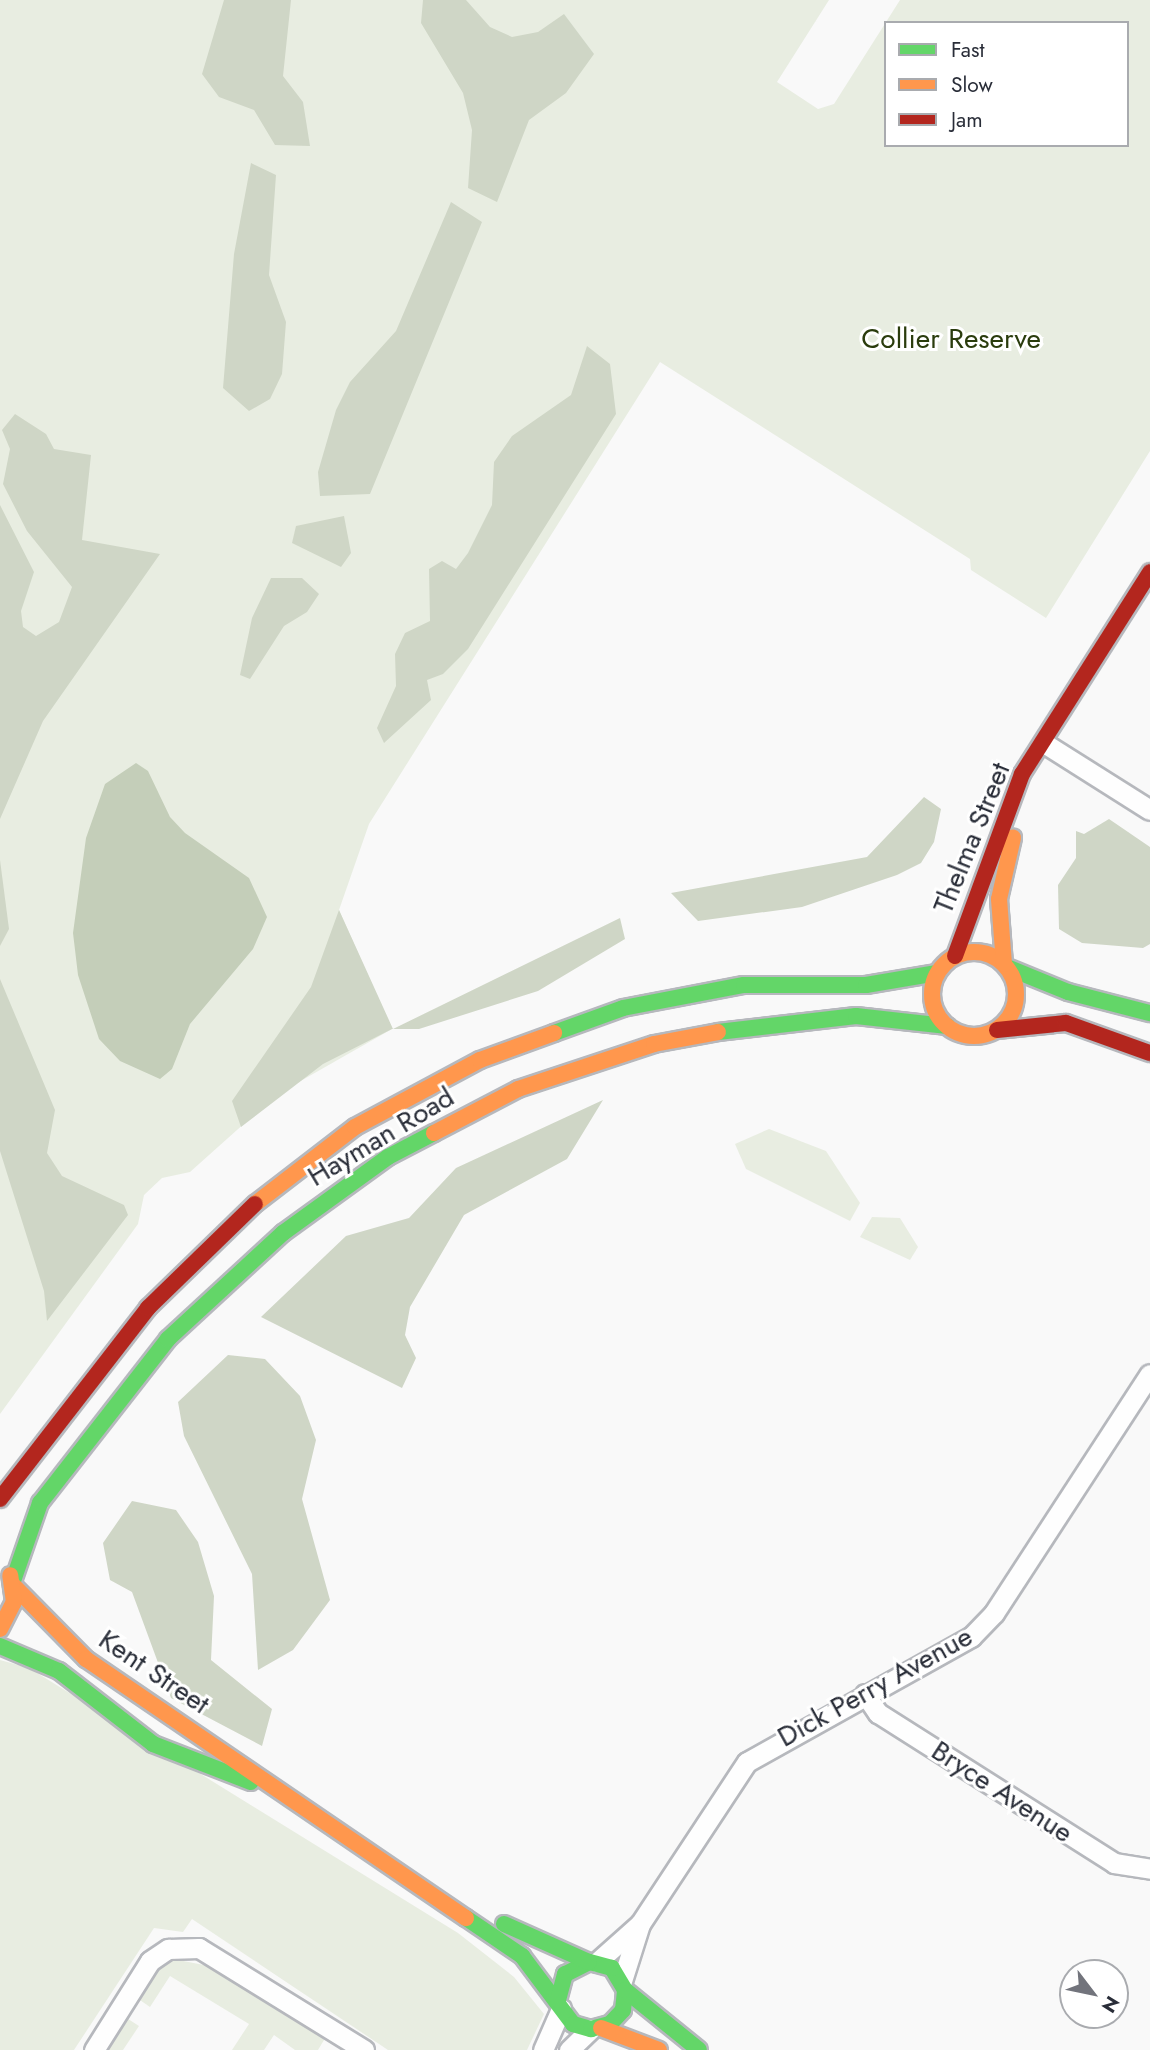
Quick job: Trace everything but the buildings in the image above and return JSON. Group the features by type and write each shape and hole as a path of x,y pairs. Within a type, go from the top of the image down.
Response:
{"main road":[{"name":"Thelma Street","path":"955,956 1004,813 1150,572"},
{"name":"Thelma Street","path":"1006,966 999,899 1005,862 1044,743"},
{"path":"1150,1013 1068,992 980,952 955,956 937,973 934,1007 947,1027 971,1036 997,1030 1066,1023 1150,1053"},
{"path":"997,1030 1016,998 1006,966"},
{"name":"Hayman Road","path":"0,1499 148,1308 274,1186 355,1127 480,1060 623,1008 744,985 866,985 937,973"},
{"name":"Hayman Road","path":"0,1629 12,1609 13,1584 40,1503 168,1339 283,1233 388,1157 518,1089 654,1044 778,1021 856,1016 947,1027"},
{"name":"Kent Street","path":"0,1560 13,1584 86,1659 274,1791 439,1897 522,1956 560,2004"},
{"name":"Kent Street","path":"0,1646 59,1671 153,1744 274,1791"},
{"name":"Kent Street","path":"439,1897 593,1962"},
{"path":"659,2050 573,2024 560,2004 565,1974 593,1962 624,1985 699,2050"},
{"path":"596,2029 620,2014 624,1985"}],"street":[{"path":"1044,743 1150,810"},
{"name":"Dick Perry Avenue","path":"624,1985 640,1924 738,1771 776,1742 971,1637 994,1614 1150,1374"},
{"name":"Bryce Avenue","path":"865,1694 878,1713 1114,1863 1150,1869"},
{"name":"Dick Perry Avenue","path":"593,1962 640,1924"},
{"path":"94,2050 150,1961 168,1949 199,1948 219,1957 334,2042 364,2050"},
{"path":"543,2050 560,2004"},
{"path":"569,2050 596,2029"}],"green space":[{"name":"Collier Reserve","path":"0,0 829,0 777,82 818,109 834,104 884,25 884,147 1129,147 1129,21 887,21 900,0 1150,0 1150,451 1046,618 971,570 970,559 660,362 369,824 339,910 392,1029 276,1095 190,1172 162,1178 144,1195 138,1224 0,1414"},
{"path":"769,1129 826,1151 860,1203 850,1221 746,1169 735,1144"},
{"path":"872,1217 900,1218 918,1247 910,1260 860,1237"},
{"path":"0,1660 29,1668 458,1933 514,1977 544,2014 527,2050 388,2050 192,1919 183,1932 154,1928 74,2050 0,2050"},
{"path":"168,1958 214,1967 327,2035 318,2050 295,2050 274,2035 264,2050 232,2050 249,2024 170,1976 150,2007 137,1998"},
{"path":"125,2017 139,2026 123,2050 104,2050"}],"shaded area":[{"path":"224,0 291,0 283,76 303,102 310,146 275,145 254,110 219,97 202,74"},
{"path":"423,0 466,0 490,27 512,37 538,32 564,14 594,54 566,93 529,120 497,202 468,188 472,130 463,93 421,23"},
{"path":"251,163 276,175 269,275 286,322 282,374 270,399 249,411 223,388 234,254"},
{"path":"451,202 482,222 370,494 320,496 318,472 336,410 350,382 396,331"},
{"path":"587,346 610,364 616,414 468,649 443,674 427,680 431,700 384,743 377,728 396,686 395,654 405,633 430,621 429,569 442,561 456,569 468,553 492,505 494,462 512,436 571,395"},
{"path":"15,414 46,434 54,449 91,455 82,540 160,554 43,721 0,819 0,505 34,572 21,611 23,627 36,636 59,622 72,587 27,531 3,484 10,449 2,430"},
{"path":"344,516 351,553 341,567 292,543 296,526"},
{"path":"271,578 302,578 319,594 307,612 284,626 250,679 240,675 252,618"},
{"path":"136,763 148,771 170,817 185,833 249,878 267,917 253,949 190,1024 172,1069 160,1079 120,1061 99,1039 78,975 73,933 86,838 105,784"},
{"path":"924,797 941,809 934,842 921,863 897,875 802,907 698,921 671,893 867,857"},
{"path":"1109,819 1150,847 1150,944 1143,948 1082,943 1059,929 1058,885 1076,858 1076,831 1084,834"},
{"path":"0,860 9,929 0,946"},
{"path":"339,910 393,1029 323,1064 241,1127 232,1101 311,987"},
{"path":"620,918 625,939 538,991 419,1029 393,1029"},
{"path":"0,979 55,1110 47,1153 62,1176 124,1205 128,1215 47,1321 44,1291 0,1151"},
{"path":"603,1100 567,1159 464,1215 410,1307 405,1335 416,1358 402,1388 261,1317 346,1236 409,1218 456,1168"},
{"path":"228,1355 265,1359 300,1396 316,1440 302,1499 330,1600 293,1650 258,1670 252,1574 184,1436 178,1402"},
{"path":"132,1501 176,1510 198,1542 214,1596 211,1660 272,1709 262,1746 171,1698 132,1592 110,1580 103,1543"}],"traffic: fast":[{"path":"1009,968 1068,992 1150,1013"},
{"path":"554,1033 623,1008 744,985 866,985 937,973"},
{"path":"718,1032 856,1016 947,1026"},
{"path":"13,1581 40,1503 168,1339 283,1233 388,1157 434,1133"},
{"path":"0,1646 59,1671 153,1744 251,1782"},
{"path":"466,1918 522,1956 573,2024 591,2029 610,2024 623,2010 625,1990 612,1968 589,1962 565,1974 558,2000"},
{"path":"504,1924 589,1962"},
{"path":"625,1990 699,2050"}],"traffic: slow":[{"path":"1004,964 999,899 1013,838"},
{"path":"974,952 990,955 1004,964 1013,978 1016,994 1013,1010 1004,1024 990,1033 974,1036 958,1033 944,1024 935,1010 932,994 935,978 944,964 958,955 974,952"},
{"path":"434,1133 518,1089 654,1044 718,1032"},
{"path":"255,1204 355,1127 480,1060 554,1033"},
{"path":"0,1629 14,1602 10,1575"},
{"path":"14,1586 86,1659 466,1918"},
{"path":"601,2028 659,2050"}],"traffic: jam":[{"path":"955,956 1022,774 1150,572"},
{"path":"997,1030 1066,1023 1150,1053"},
{"path":"0,1499 148,1308 255,1204"}]}
